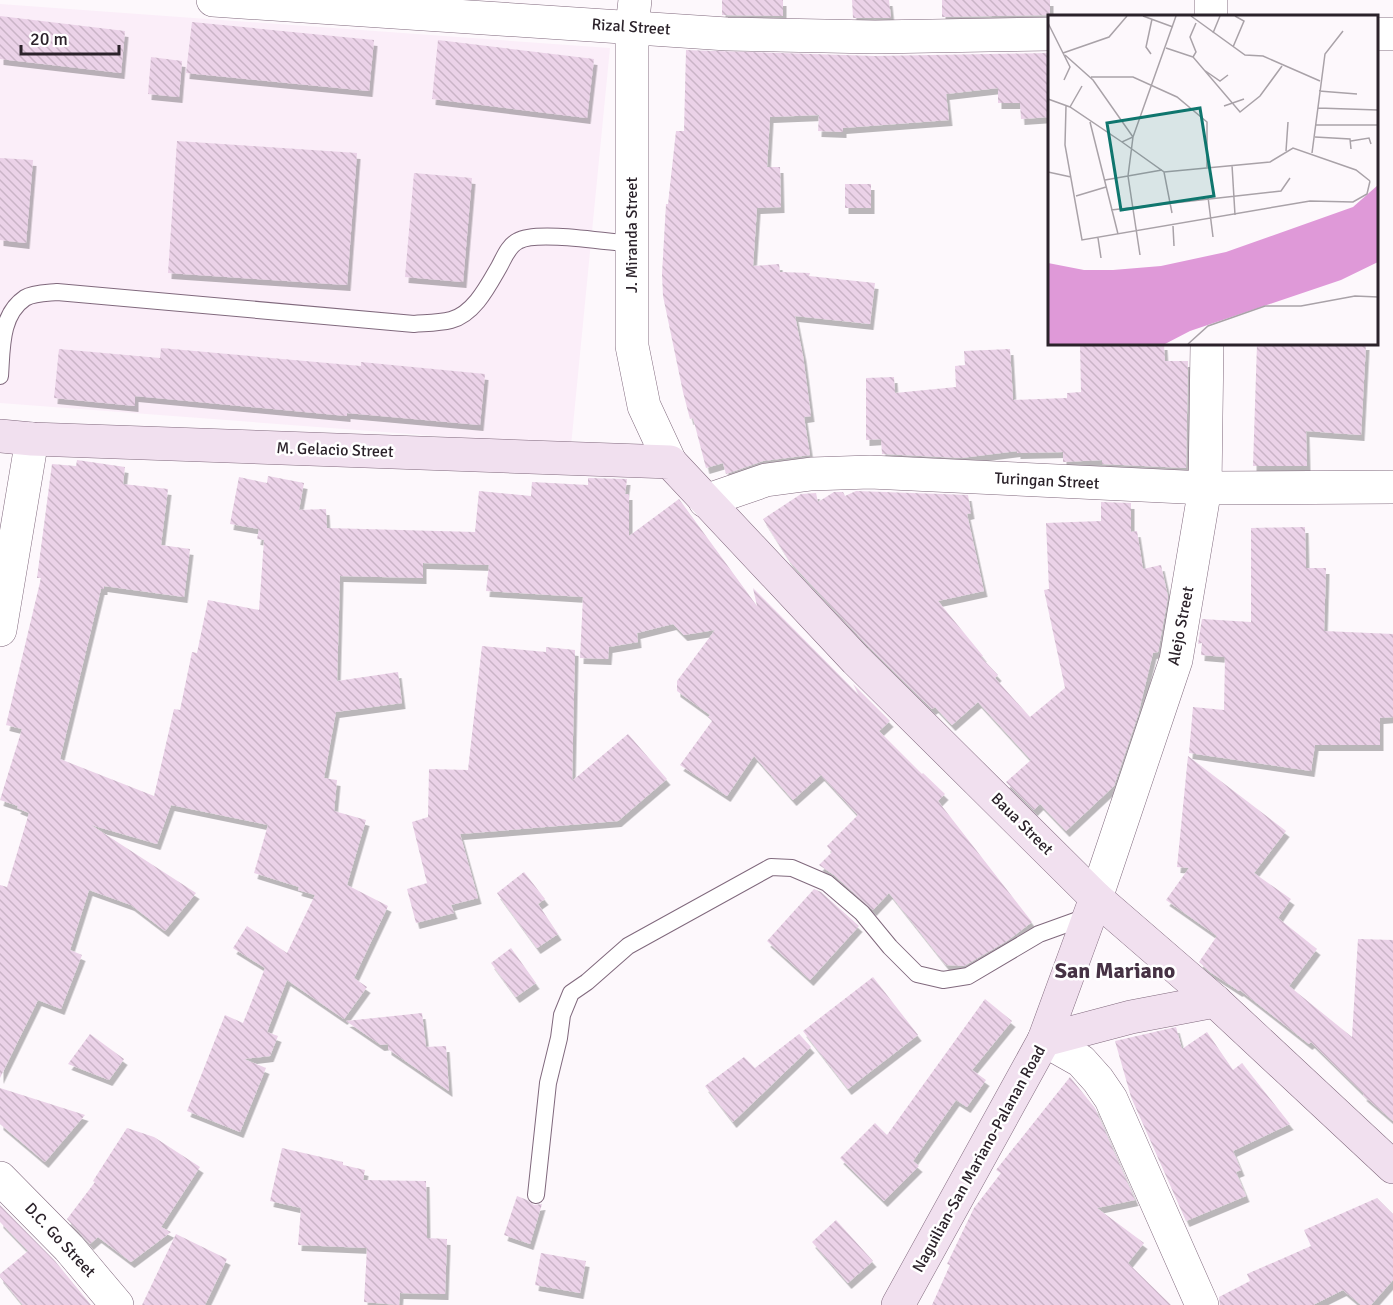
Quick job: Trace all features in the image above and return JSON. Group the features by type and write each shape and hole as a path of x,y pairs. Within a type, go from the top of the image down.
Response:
{"street":[{"name":"Rizal Street","path":"213,0 633,14 727,34 864,37 1048,34"},
{"name":"J. Miranda Street","path":"633,14 632,346 644,406 670,462"},
{"name":"Alejo Street","path":"1093,907 1176,660 1205,488 1207,345"},
{"name":"M. Gelacio Street","path":"16,437 670,462"},
{"path":"0,630 16,437"},
{"name":"Baua Street","path":"670,462 1093,907 1215,1001 1393,1167"},
{"name":"Turingan Street","path":"705,501 766,480 811,474 870,472 1205,488 1393,487"},
{"path":"1093,907 1044,1040 1081,1061 1111,1099 1202,1305"},
{"name":"Naguilian-San Mariano-Palanan Road","path":"898,1305 1044,1040 1131,1017 1215,1001"},
{"name":"D.C. Go Street","path":"0,1178 69,1248 117,1305"}],"lane":[{"path":"0,376 4,329 10,313 26,297 57,292 414,324 452,320 470,309 489,284 508,250 517,241 530,237 551,236 632,244"},
{"path":"536,1195 548,1083 562,1015 571,993 628,946 771,867 792,868 827,883 862,913 917,975 943,980 968,976 1040,934 1093,907"}],"shaded area":[{"path":"0,4 610,48 571,446 0,403"}],"building":[{"path":"722,0 783,0 783,16 722,15"},
{"path":"852,0 889,0 891,18 853,18"},
{"path":"942,0 1050,0 1050,15 942,17"},
{"path":"0,16 125,31 121,73 0,59"},
{"path":"192,22 374,40 369,91 186,73"},
{"path":"438,40 594,59 587,118 432,99"},
{"path":"686,50 875,56 1048,53 1048,117 1021,119 1020,103 998,103 998,88 946,94 949,120 843,128 843,132 818,131 819,115 770,117 767,167 780,167 781,207 757,208 753,266 779,264 780,272 810,273 809,276 875,283 870,324 795,316 811,416 804,417 810,455 763,461 726,474 723,463 706,468 693,418 690,419 683,392 663,296 666,204 668,204 676,131 684,131"},
{"path":"151,57 182,61 179,97 148,94"},
{"path":"177,141 357,153 347,285 168,273"},
{"path":"0,158 33,160 26,243 0,240"},
{"path":"414,173 472,178 463,282 405,277"},
{"path":"845,184 871,184 871,208 845,208"},
{"path":"1080,345 1164,345 1165,361 1188,361 1186,468 1102,464 1102,460 1063,462 1063,452 1017,453 1017,451 961,458 882,454 881,439 866,440 866,378 894,377 895,393 956,387 955,366 965,365 964,351 1010,349 1013,400 1067,398 1067,393 1081,392"},
{"path":"1257,345 1366,345 1361,435 1306,431 1307,466 1253,466"},
{"path":"161,348 361,366 361,362 485,374 480,425 347,413 347,416 135,396 135,406 54,398 59,349 160,358"},
{"path":"77,460 125,467 123,484 168,489 161,545 190,549 184,597 104,586 104,589 101,589 60,759 154,796 174,709 180,710 192,652 197,653 208,600 259,610 264,540 257,539 259,529 230,524 239,477 267,483 268,476 304,483 299,510 326,509 327,528 475,532 479,491 531,496 532,482 588,485 588,478 627,479 625,494 629,494 629,536 679,499 757,606 753,588 859,695 853,684 890,721 879,731 945,794 938,801 1032,922 1007,941 964,966 946,965 889,893 873,910 834,875 819,865 832,852 827,846 858,815 821,775 793,800 754,756 727,796 680,765 712,721 708,717 710,715 677,691 677,681 715,630 684,635 673,624 637,633 638,642 609,647 608,659 580,658 583,597 486,591 489,565 423,563 423,578 340,576 337,681 398,672 402,703 336,712 324,778 337,780 334,811 366,820 347,885 388,906 354,978 367,987 344,1019 287,980 267,1032 278,1036 270,1056 244,1059 266,1068 240,1132 187,1111 225,1015 243,1023 265,968 233,948 247,926 287,953 315,895 298,890 299,887 254,873 268,825 171,805 157,844 91,825 196,893 165,931 131,905 89,890 70,950 82,955 61,1009 38,1000 0,1078 0,885 7,887 29,813 17,808 18,806 0,800 22,729 6,725 41,578 37,578 52,464 76,466"},
{"path":"856,491 968,495 971,513 967,514 984,591 938,601 983,656 981,657 998,675 995,678 1030,717 1065,688 1044,590 1049,589 1046,523 1101,521 1101,502 1131,503 1131,532 1137,531 1143,569 1161,565 1168,597 1158,652 1153,653 1138,715 1114,786 1066,831 1040,804 1034,810 1006,782 1031,760 978,702 952,725 935,707 932,709 869,647 790,562 763,519 801,494 816,493 818,502 834,492 843,492 845,496"},
{"path":"1305,527 1306,568 1326,568 1324,631 1393,634 1393,717 1380,718 1380,745 1315,745 1311,771 1189,753 1193,707 1224,710 1225,657 1201,655 1202,643 1198,644 1202,619 1251,622 1251,528"},
{"path":"482,646 546,652 546,647 575,650 572,781 628,734 667,779 618,821 460,834 478,898 451,905 454,913 416,923 407,889 427,883 412,822 428,817 429,769 468,770"},
{"path":"1188,756 1286,831 1254,873 1291,899 1278,918 1317,949 1289,986 1352,1037 1358,939 1393,940 1393,1121 1363,1095 1311,1042 1309,1044 1240,990 1210,972 1199,962 1217,936 1166,900 1189,868 1177,867"},
{"path":"524,872 545,899 538,904 558,934 537,948 497,893"},
{"path":"814,889 821,892 859,926 810,980 767,941"},
{"path":"511,948 536,983 516,997 491,963"},
{"path":"873,977 918,1035 848,1089 803,1031"},
{"path":"985,999 1012,1021 972,1070 986,1080 967,1107 956,1100 913,1161 919,1166 884,1201 840,1158 875,1123 887,1135"},
{"path":"422,1013 426,1047 446,1046 449,1091 388,1049 388,1044 381,1045 346,1021"},
{"path":"1176,1027 1182,1049 1207,1032 1233,1070 1242,1063 1290,1124 1233,1151 1241,1170 1236,1172 1246,1196 1186,1221 1131,1097 1115,1041"},
{"path":"90,1034 124,1059 109,1080 68,1064"},
{"path":"799,1034 811,1047 733,1122 705,1086 744,1057 755,1068"},
{"path":"1070,1077 1095,1108 1135,1200 1097,1208 1144,1243 1128,1263 1171,1305 932,1305 950,1265 947,1264 974,1208 1001,1173 996,1170"},
{"path":"0,1088 85,1115 45,1162 0,1124"},
{"path":"127,1128 154,1137 200,1167 161,1227 171,1232 131,1262 98,1237 90,1244 67,1219 95,1182 93,1181"},
{"path":"282,1148 343,1162 343,1165 365,1170 363,1180 426,1181 427,1238 447,1239 445,1294 400,1293 399,1305 364,1302 367,1248 298,1245 301,1208 270,1201"},
{"path":"517,1196 534,1205 542,1204 530,1244 504,1235"},
{"path":"1377,1198 1393,1214 1393,1280 1371,1305 1361,1305 1343,1290 1313,1305 1220,1305 1219,1297 1250,1281 1247,1274 1311,1246 1304,1230"},
{"path":"0,1205 55,1261 91,1305 23,1305 0,1274 28,1251 0,1222"},
{"path":"836,1220 873,1261 848,1283 812,1242"},
{"path":"176,1234 227,1259 205,1305 142,1305"},
{"path":"541,1253 586,1261 580,1293 535,1285"}],"district":[{"name":"San Mariano","path":"1115,970"}]}
